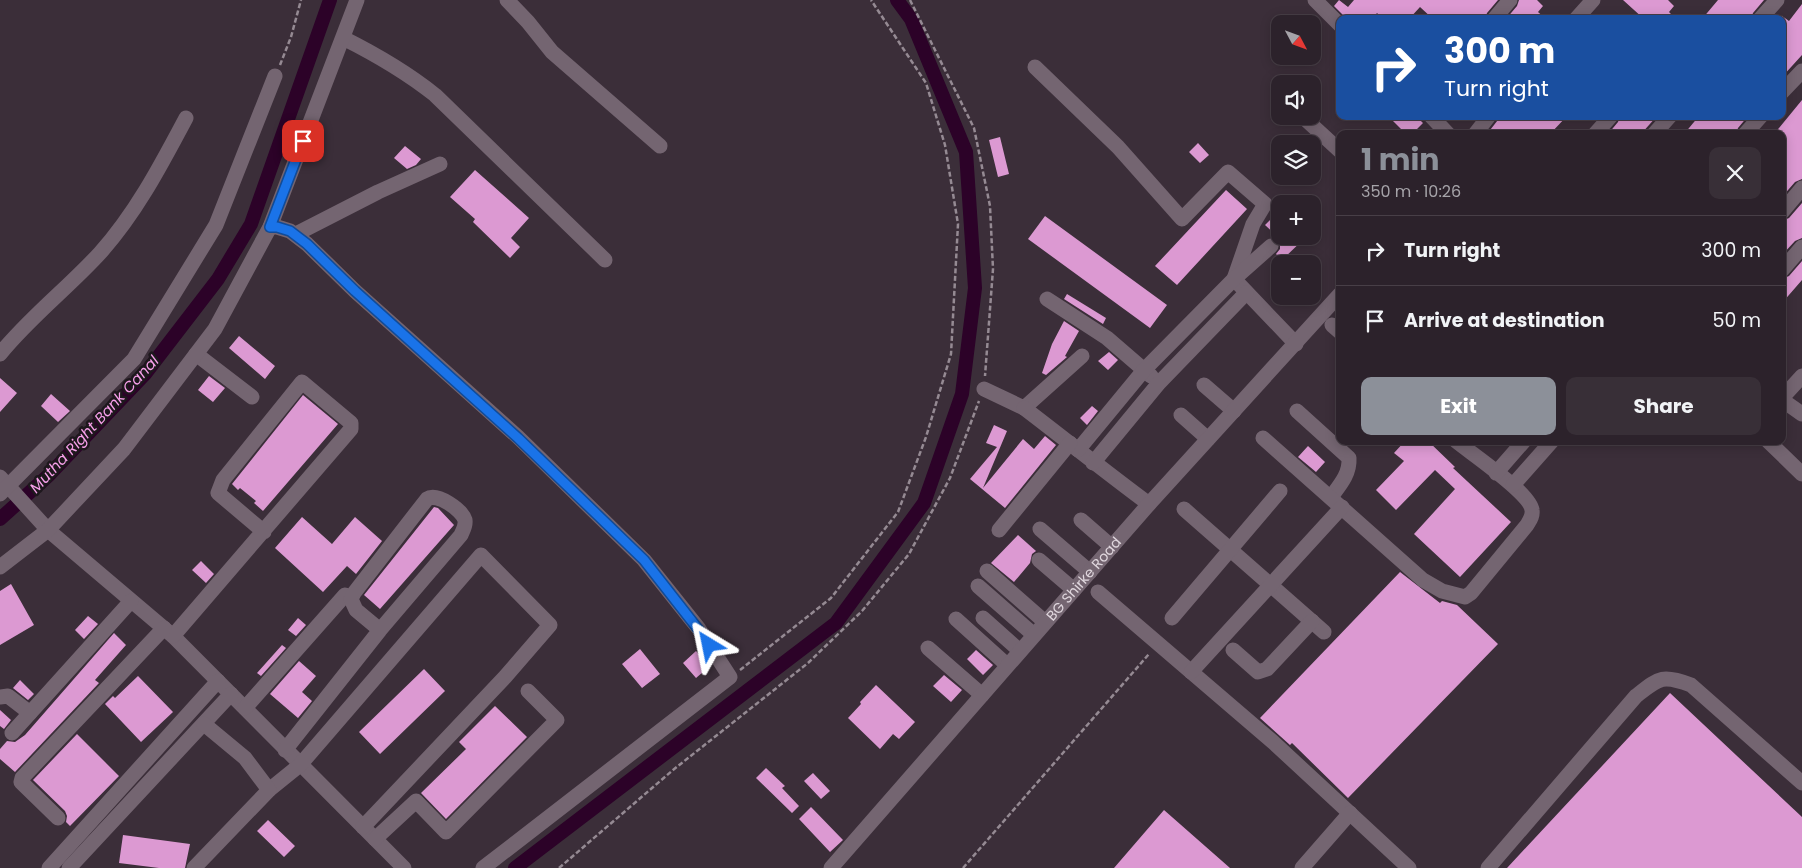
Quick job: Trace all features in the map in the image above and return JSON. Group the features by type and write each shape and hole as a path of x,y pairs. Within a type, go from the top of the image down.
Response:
{"street":[{"path":"0,567 124,449 214,330 270,227 357,0"},
{"path":"507,0 552,52 660,146"},
{"path":"1315,0 1336,21"},
{"path":"1497,15 1510,0"},
{"path":"1580,15 1593,0"},
{"path":"1764,15 1777,0"},
{"path":"343,38 383,58 413,77 435,95 604,260"},
{"path":"1035,67 1118,147 1182,218 1228,172 1265,204 1253,224 1234,279"},
{"path":"1786,88 1802,71"},
{"path":"275,76 216,225 134,359 6,487 44,524 168,632 404,868"},
{"path":"0,354 101,252 133,211 160,167 186,118"},
{"path":"1435,120 1444,130"},
{"path":"1478,130 1486,120"},
{"path":"1599,130 1607,120"},
{"path":"1658,130 1666,120"},
{"path":"1749,130 1757,120"},
{"path":"1312,125 1336,147"},
{"path":"296,234 378,192 440,164"},
{"path":"1786,207 1802,188"},
{"path":"270,227 284,228 296,234 355,291 518,438 644,560 698,629 730,677 483,868"},
{"path":"999,530 1144,370 1234,279 1271,246"},
{"path":"1786,265 1802,247"},
{"path":"1234,279 1296,344"},
{"path":"1093,463 1159,383 1246,293"},
{"path":"1047,299 1107,338 1159,383"},
{"name":"BG Shirke Road","path":"831,868 1149,504 1336,299"},
{"path":"196,354 252,397"},
{"path":"1024,408 1082,356"},
{"path":"1786,394 1802,376"},
{"path":"58,818 20,782 22,778 168,632 264,532 350,429 351,423 302,382 223,480 218,493 264,532"},
{"path":"1204,385 1234,411"},
{"path":"984,389 1024,408 1093,463 1149,504"},
{"path":"1786,402 1802,414"},
{"path":"1192,672 1270,585 1336,502 1350,466 1349,458 1296,410"},
{"path":"1181,415 1208,439"},
{"path":"1263,438 1423,580 1442,591 1465,597 1471,593 1521,533 1532,516 1532,509 1529,502 1513,485 1461,445"},
{"path":"1496,473 1520,445"},
{"path":"1513,485 1548,445"},
{"path":"1772,445 1802,474"},
{"path":"1172,618 1280,491"},
{"path":"285,750 380,630 461,535 465,527 465,520 445,500 436,496 431,496 427,499 354,593 351,599 356,610 380,630"},
{"path":"1184,509 1324,632"},
{"path":"1081,520 1112,547"},
{"path":"1040,529 1090,572"},
{"path":"194,868 269,790 300,765 481,555 550,625 505,677 363,827"},
{"path":"1039,560 1074,590"},
{"path":"987,571 1045,622"},
{"path":"978,586 1034,635"},
{"path":"1098,592 1273,742 1409,868"},
{"path":"245,708 344,595"},
{"path":"12,733 131,601"},
{"path":"983,618 1020,651"},
{"path":"956,619 1007,665"},
{"path":"1233,650 1258,672 1267,669 1312,621"},
{"path":"928,648 982,695"},
{"path":"1488,868 1636,696 1657,680 1674,678 1691,685 1802,783"},
{"path":"49,868 218,682"},
{"path":"375,839 416,801 446,832 558,720 528,691"},
{"path":"69,868 231,694"},
{"path":"0,698 8,696 30,714"},
{"path":"208,719 245,758 269,790"},
{"path":"1302,868 1350,813"}],"path":[{"path":"275,76 291,37 302,0"},
{"path":"730,677 831,598 898,512 926,437 951,354 958,224 945,145 926,84 872,0"},
{"path":"559,868 673,770 808,663 862,611 909,554 950,478 984,389 994,269 990,206 974,128 910,0"},
{"path":"963,868 1158,643"}],"building":[{"path":"1339,0 1348,7 1354,0 1498,0 1486,15 1429,15 1420,7 1413,15 1379,15 1377,13 1375,15 1343,15 1334,6"},
{"path":"1519,0 1537,0 1543,6 1538,12 1541,15 1509,15 1517,6"},
{"path":"1623,0 1668,0 1674,6 1669,12 1672,15 1640,15"},
{"path":"1718,0 1764,0 1752,15 1705,15"},
{"path":"1802,4 1802,55 1786,73 1786,19 1789,21"},
{"path":"1802,100 1802,179 1795,182 1786,192 1786,130 1777,130"},
{"path":"1392,120 1420,120 1423,123 1416,130 1402,130"},
{"path":"1498,120 1563,120 1554,130 1490,130"},
{"path":"1619,120 1653,120 1645,130 1611,130"},
{"path":"1696,120 1745,120 1737,130 1687,130"},
{"path":"1000,137 1009,174 998,177 989,140"},
{"path":"1198,143 1209,155 1200,163 1189,152"},
{"path":"405,146 421,159 416,165 407,169 394,158"},
{"path":"475,170 529,218 511,238 520,247 510,258 473,222 475,219 450,197"},
{"path":"1226,190 1247,209 1177,285 1155,266"},
{"path":"1802,203 1802,238 1795,241 1786,251 1786,219"},
{"path":"1045,216 1167,305 1150,328 1028,239"},
{"path":"1271,219 1271,231 1265,225"},
{"path":"1280,245 1298,245 1287,255 1277,255"},
{"path":"1802,261 1802,280 1786,298 1786,277"},
{"path":"1067,294 1106,318 1103,324 1064,299"},
{"path":"1064,321 1079,331 1065,356 1067,357 1046,375 1042,373 1052,344"},
{"path":"239,336 275,366 265,379 229,348"},
{"path":"1109,352 1118,360 1108,370 1098,361"},
{"path":"209,376 225,388 213,402 198,390"},
{"path":"0,378 17,393 0,412"},
{"path":"51,394 70,411 58,422 41,406"},
{"path":"303,395 338,424 263,511 254,503 256,501 232,484"},
{"path":"1092,406 1098,411 1087,425 1080,418"},
{"path":"994,425 1007,431 983,488 1023,439 1034,449 1045,436 1056,445 1005,508 970,479 997,447 986,443"},
{"path":"1401,445 1432,445 1455,467 1453,468 1511,522 1460,577 1414,534 1455,489 1435,470 1396,510 1376,490 1404,461 1394,453"},
{"path":"1308,446 1325,462 1316,472 1298,457"},
{"path":"434,507 438,508 454,525 380,609 364,595"},
{"path":"302,517 332,544 355,517 382,541 356,574 347,566 323,592 275,548"},
{"path":"1018,535 1036,551 1032,554 1030,563 1014,582 991,563"},
{"path":"201,561 214,574 206,583 192,570"},
{"path":"1400,572 1440,603 1442,601 1457,605 1498,644 1348,798 1292,743 1290,745 1260,718"},
{"path":"11,584 34,625 0,645 0,591"},
{"path":"88,616 98,624 84,639 75,630"},
{"path":"298,618 306,625 296,636 288,630"},
{"path":"114,633 126,645 95,680 99,683 15,772 0,759 0,749 7,741 15,742 25,735"},
{"path":"282,645 286,648 261,676 257,673"},
{"path":"640,649 660,674 642,688 622,664"},
{"path":"976,650 993,665 983,675 967,659"},
{"path":"696,651 710,666 696,678 683,663"},
{"path":"299,661 316,676 302,692 312,701 298,718 270,694"},
{"path":"424,669 445,691 380,754 359,732"},
{"path":"944,675 962,690 951,702 933,686"},
{"path":"138,676 173,712 141,742 105,704 113,696 115,698"},
{"path":"20,680 34,694 28,700 13,688"},
{"path":"876,685 915,722 899,739 893,734 880,749 848,718"},
{"path":"1670,693 1802,817 1802,868 1507,868"},
{"path":"495,706 527,737 446,819 421,793 466,749 459,742"},
{"path":"0,710 11,720 4,729 0,726"},
{"path":"77,734 119,776 70,826 66,822 67,816 65,811 33,780"},
{"path":"766,768 785,786 782,788 799,806 792,813 756,778"},
{"path":"813,773 830,791 821,799 804,781"},
{"path":"811,807 843,840 830,852 799,819"},
{"path":"1164,810 1230,868 1114,868"},
{"path":"268,820 295,846 284,857 257,831"},
{"path":"123,835 190,844 185,868 159,868 119,863"}],"waterway":[{"name":"Mutha Right Bank Canal","path":"0,519 49,475 145,374 218,279 251,224 330,0"},
{"path":"515,868 836,623 924,503 962,394 975,288 966,152 911,19 897,0"}],"route":[{"path":"303,141 270,227 284,228 307,244 355,291 518,438 644,560 709,645"}]}
